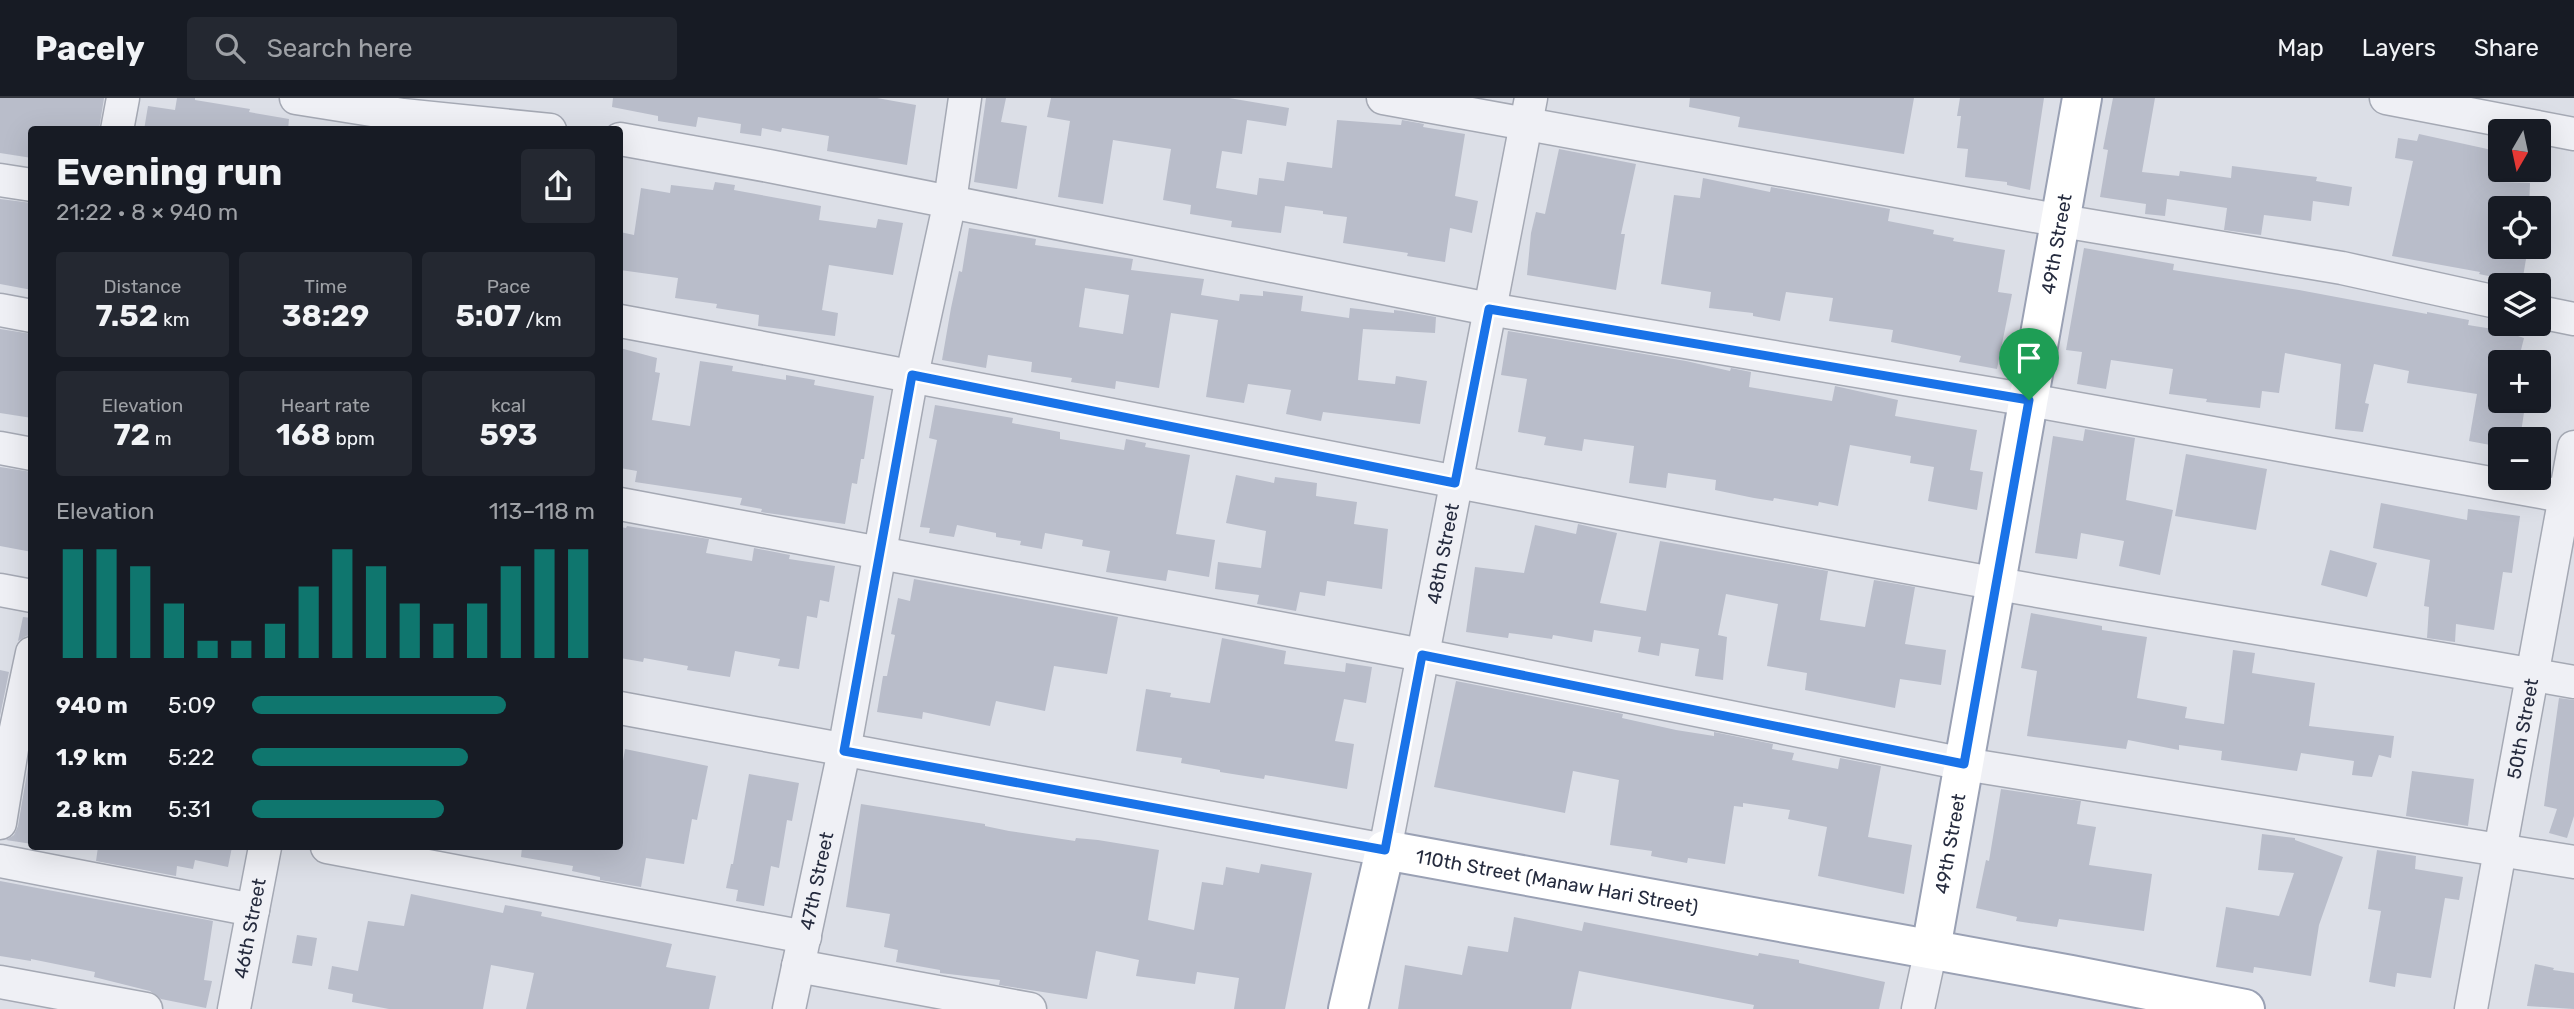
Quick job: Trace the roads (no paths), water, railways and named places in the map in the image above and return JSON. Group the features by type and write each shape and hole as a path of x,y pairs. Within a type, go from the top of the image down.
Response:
{"main road":[{"name":"49th Street","path":"1931,950 2082,98"},
{"name":"110th Street (Manaw Hari Street)","path":"1385,850 2245,1009"},
{"name":"48th Street","path":"1348,1009 1385,850"}],"street":[{"path":"118,126 122,98"},
{"path":"296,98 403,114 513,126"},
{"name":"47th Street","path":"789,1009 844,751 912,375 950,201 965,98"},
{"path":"1382,98 1528,110 2062,221 2342,268 2488,300"},
{"path":"2386,98 2574,134"},
{"name":"48th Street","path":"1385,850 1528,110"},
{"path":"623,140 950,201 1489,309 2029,400 2570,497"},
{"path":"0,180 28,184"},
{"path":"0,310 28,315"},
{"path":"2551,314 2574,319"},
{"path":"623,322 912,375 1455,483 1996,583 2574,682"},
{"name":"50th Street","path":"2471,1009 2570,497 2574,447"},
{"path":"0,448 28,453"},
{"path":"623,505 1422,655 1964,764 2574,862"},
{"path":"0,590 28,595"},
{"path":"0,822 28,674"},
{"name":"110th Street (Manaw Hari Street)","path":"623,709 1385,850"},
{"name":"46th Street","path":"234,1009 264,850"},
{"path":"341,850 802,952 1030,1009"},
{"path":"0,861 253,910"},
{"name":"49th Street","path":"1918,1009 1931,950"},
{"path":"0,982 146,1009"}]}
